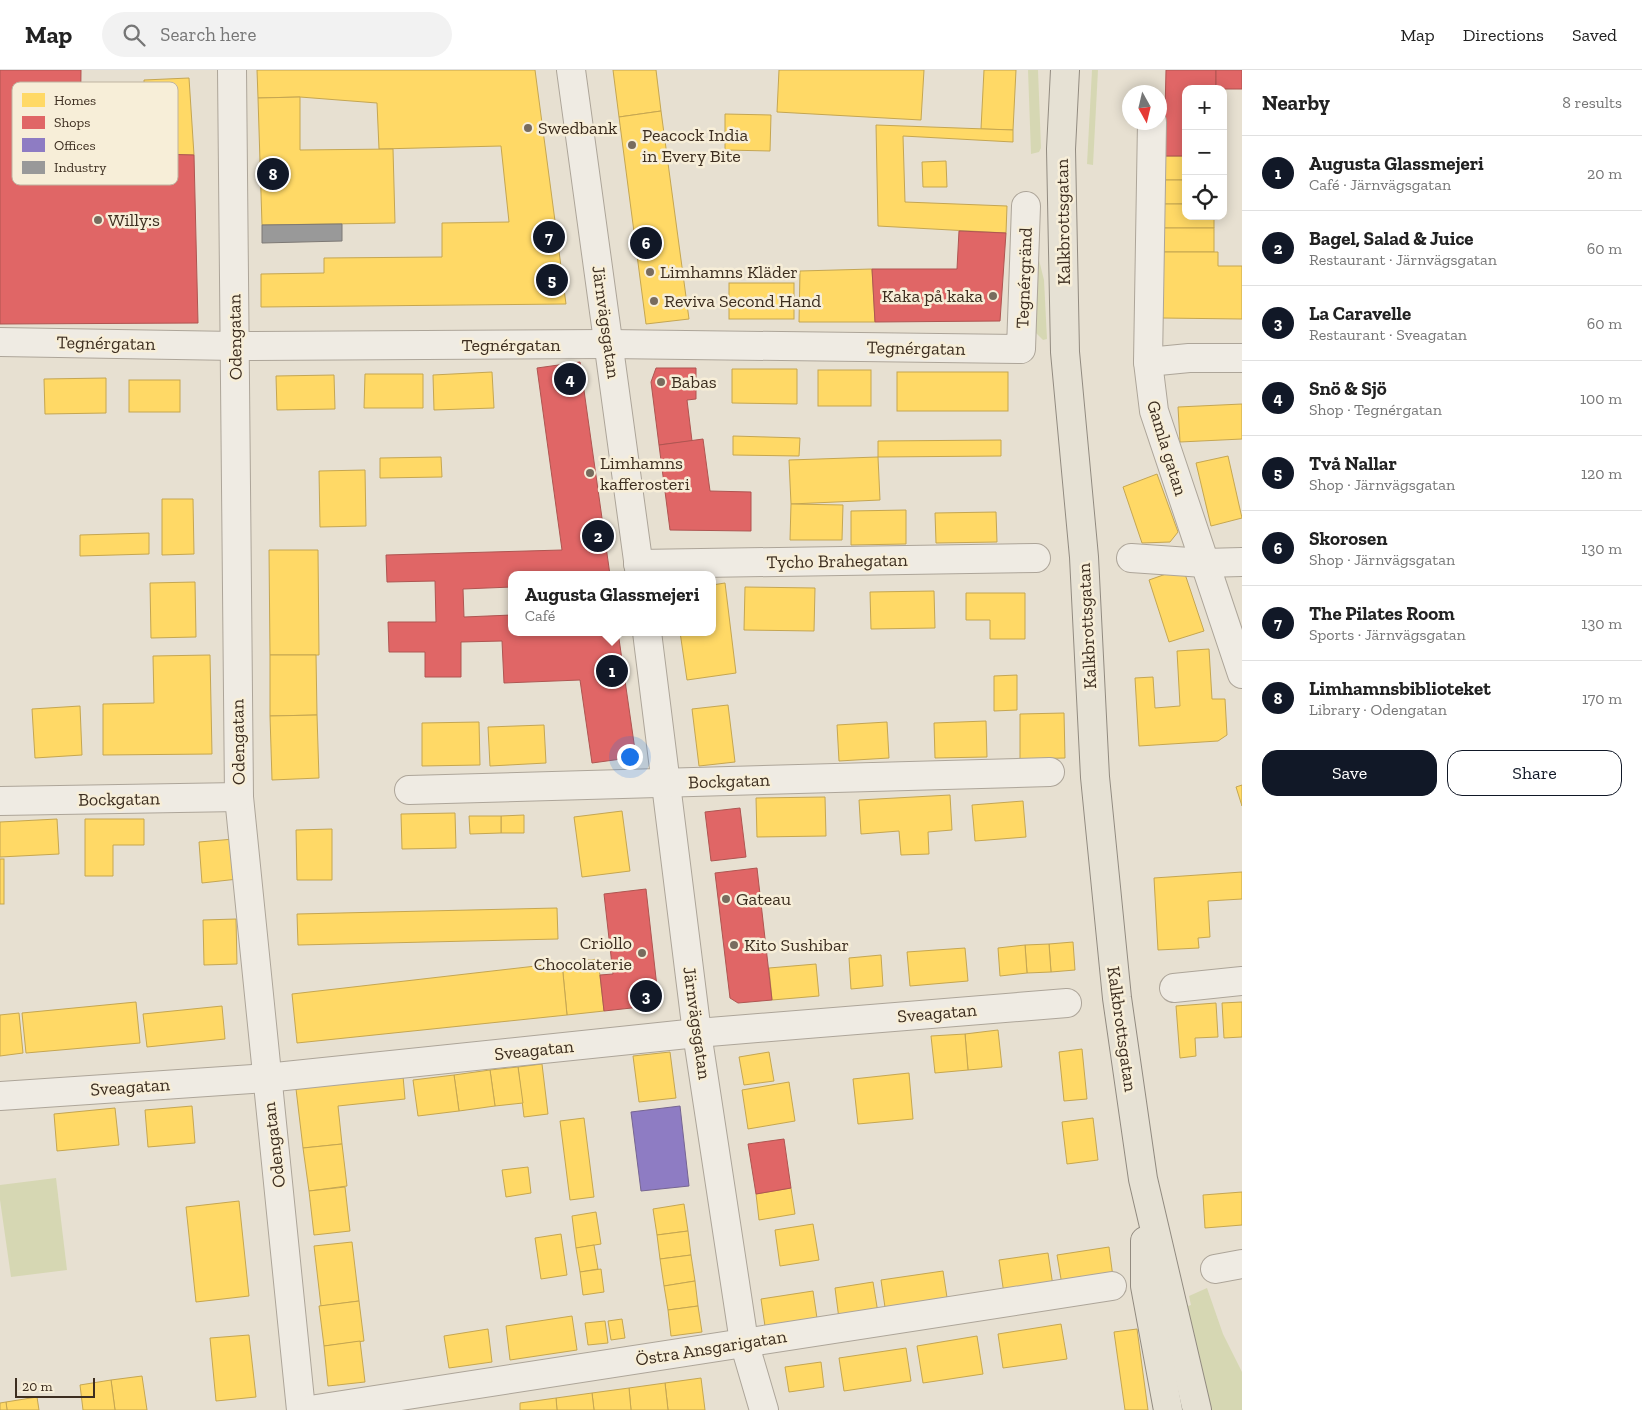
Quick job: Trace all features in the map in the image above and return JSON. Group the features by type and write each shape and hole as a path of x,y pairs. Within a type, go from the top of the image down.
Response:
{"main road":[{"name":"Kalkbrottsgatan","path":"1065,70 1061,148 1065,352 1084,557 1095,777 1117,998 1143,1179 1197,1410"},
{"name":"Kalkbrottsgatan","path":"1143,1179 1146,1286 1168,1410"}],"street":[{"name":"Odengatan","path":"232,70 239,797 266,1078 285,1243 300,1410"},
{"name":"Järnvägsgatan","path":"571,70 639,569"},
{"name":"Gamla gatan","path":"1152,130 1148,362 1154,411 1242,674"},
{"name":"Tegnérgränd","path":"1022,349 1026,206"},
{"name":"Tegnérgatan","path":"0,342 235,346 609,344 1022,349"},
{"path":"1148,362 1189,358 1242,358"},
{"name":"Tycho Brahegatan","path":"639,569 1036,558"},
{"path":"1131,558 1204,563 1242,562"},
{"name":"Järnvägsgatan","path":"648,636 697,1033 744,1342 764,1410"},
{"name":"Bockgatan","path":"409,790 1050,772"},
{"name":"Bockgatan","path":"0,801 239,797"},
{"path":"1174,988 1242,981"},
{"name":"Sveagatan","path":"0,1096 266,1078 697,1033 1067,1003"},
{"path":"1215,1269 1242,1264"},
{"name":"Östra Ansgarigatan","path":"310,1410 1112,1286"}],"green space":[{"path":"1028,70 1038,70 1041,148 1039,152 1031,154"},
{"path":"1092,70 1098,70 1093,165 1087,164"},
{"path":"1039,260 1044,280 1047,339 1043,340 1035,332 1033,261"},
{"path":"56,1178 67,1270 11,1277 0,1200 0,1185"},
{"path":"1207,1288 1223,1334 1242,1372 1242,1410 1210,1410 1185,1307 1191,1305 1189,1296"}],"building: Homes":[{"path":"257,70 535,70 566,304 261,307 261,274 324,273 324,258 442,257 442,223 509,222 501,146 379,149 377,103 300,97 258,98"},
{"path":"613,70 656,70 661,111 619,117"},
{"path":"779,70 924,70 921,120 777,112"},
{"path":"984,70 1016,70 1013,130 981,129"},
{"path":"189,78 194,155 178,155 178,82 144,82 144,80"},
{"path":"300,97 300,150 393,149 395,223 262,225 258,98"},
{"path":"661,111 689,319 646,324 619,117"},
{"path":"725,114 771,115 770,151 725,150"},
{"path":"876,125 1013,130 1013,142 903,136 905,202 1007,206 1006,233 878,226"},
{"path":"1164,156 1182,156 1182,180 1164,180"},
{"path":"946,161 947,187 923,187 922,162"},
{"path":"1164,180 1182,180 1182,204 1164,204"},
{"path":"1164,204 1182,204 1182,220 1214,220 1214,228 1163,228"},
{"path":"1163,228 1214,228 1214,252 1163,252"},
{"path":"1163,252 1218,252 1218,266 1242,266 1242,319 1162,318"},
{"path":"872,269 875,322 799,322 800,271"},
{"path":"729,283 794,283 794,319 729,319"},
{"path":"732,369 797,369 797,404 732,403"},
{"path":"818,370 871,370 871,406 818,406"},
{"path":"492,372 494,408 434,410 433,375"},
{"path":"897,372 1008,372 1008,411 897,411"},
{"path":"365,374 423,374 423,408 364,408"},
{"path":"334,375 335,409 277,410 276,376"},
{"path":"106,378 106,413 45,414 44,379"},
{"path":"129,380 180,380 180,412 129,412"},
{"path":"1242,404 1242,439 1180,442 1178,407"},
{"path":"733,436 800,438 799,456 733,455"},
{"path":"1001,440 1001,456 878,457 878,441"},
{"path":"1228,456 1242,518 1211,526 1196,463"},
{"path":"441,457 442,477 380,478 380,458"},
{"path":"878,457 880,500 791,504 789,460"},
{"path":"365,470 366,526 320,527 319,471"},
{"path":"1157,474 1178,532 1170,542 1142,543 1123,487"},
{"path":"162,499 193,499 194,554 162,555"},
{"path":"791,504 843,505 842,540 790,540"},
{"path":"906,510 906,544 851,545 851,511"},
{"path":"996,512 997,542 936,543 935,513"},
{"path":"149,533 149,554 80,556 80,535"},
{"path":"269,550 318,550 319,655 270,655"},
{"path":"1183,568 1204,631 1169,642 1149,580"},
{"path":"195,582 196,637 151,638 150,583"},
{"path":"725,583 736,673 687,680 681,636 716,636 716,584"},
{"path":"745,587 815,588 814,631 744,630"},
{"path":"934,591 935,628 871,629 870,592"},
{"path":"966,593 1025,593 1025,639 990,639 990,620 966,620"},
{"path":"1209,649 1212,699 1225,699 1227,735 1218,741 1139,746 1135,678 1153,677 1155,708 1180,706 1177,651"},
{"path":"210,655 212,754 103,755 103,704 154,703 153,656"},
{"path":"270,655 316,655 317,715 270,716"},
{"path":"1017,675 1017,710 994,711 994,676"},
{"path":"728,705 735,762 699,766 692,709"},
{"path":"80,706 82,755 35,758 32,709"},
{"path":"1064,713 1065,758 1020,759 1020,714"},
{"path":"317,715 319,778 272,780 270,716"},
{"path":"986,721 987,757 935,758 934,723"},
{"path":"479,722 480,765 422,766 422,723"},
{"path":"887,722 889,758 839,761 837,725"},
{"path":"544,725 546,763 490,766 488,727"},
{"path":"1242,785 1242,806 1236,787"},
{"path":"950,795 952,830 928,832 929,854 901,855 899,831 861,834 859,800"},
{"path":"825,797 826,836 757,837 756,798"},
{"path":"1023,801 1026,837 975,841 972,805"},
{"path":"622,811 630,871 582,877 574,817"},
{"path":"455,813 456,848 402,849 401,814"},
{"path":"524,815 524,833 501,833 501,816"},
{"path":"469,816 501,816 501,833 470,834"},
{"path":"57,819 59,854 0,857 0,822"},
{"path":"85,819 144,819 144,845 113,845 113,876 85,876"},
{"path":"332,829 332,880 297,880 296,830"},
{"path":"234,839 238,879 202,883 199,842"},
{"path":"0,859 4,859 4,904 0,904"},
{"path":"1242,872 1242,899 1208,901 1210,937 1198,938 1199,948 1158,950 1154,878"},
{"path":"557,908 558,939 298,945 297,914"},
{"path":"236,919 237,964 204,965 203,920"},
{"path":"1073,942 1075,970 1051,972 1049,944"},
{"path":"1049,944 1051,972 1027,973 1025,945"},
{"path":"1025,945 1027,973 1000,976 998,948"},
{"path":"965,948 968,981 910,986 907,952"},
{"path":"881,955 883,986 851,989 849,958"},
{"path":"598,959 604,1011 567,1015 562,963"},
{"path":"562,963 567,1015 297,1043 292,994"},
{"path":"816,964 819,996 772,1000 769,968"},
{"path":"136,1002 140,1043 26,1053 22,1013"},
{"path":"1242,1002 1242,1037 1224,1038 1222,1003"},
{"path":"1216,1003 1218,1037 1195,1038 1196,1056 1180,1058 1176,1006"},
{"path":"222,1006 225,1039 147,1047 143,1014"},
{"path":"19,1013 23,1053 0,1056 0,1015"},
{"path":"998,1030 1002,1067 968,1070 965,1034"},
{"path":"965,1034 968,1070 935,1073 931,1036"},
{"path":"1082,1049 1087,1099 1064,1101 1059,1052"},
{"path":"670,1052 676,1098 639,1102 633,1056"},
{"path":"769,1052 774,1081 744,1085 739,1057"},
{"path":"542,1064 548,1114 524,1117 518,1067"},
{"path":"518,1067 523,1103 495,1106 490,1070"},
{"path":"490,1070 495,1106 459,1111 454,1075"},
{"path":"909,1073 913,1119 858,1124 853,1079"},
{"path":"454,1075 459,1111 418,1116 413,1080"},
{"path":"403,1076 405,1099 338,1106 342,1144 303,1148 296,1089"},
{"path":"789,1082 795,1121 748,1129 742,1090"},
{"path":"192,1106 195,1143 148,1147 145,1110"},
{"path":"115,1108 119,1145 57,1151 54,1114"},
{"path":"584,1118 594,1197 570,1200 560,1121"},
{"path":"1093,1118 1098,1160 1067,1164 1062,1122"},
{"path":"342,1144 347,1186 309,1191 303,1148"},
{"path":"528,1167 531,1193 506,1197 502,1170"},
{"path":"345,1187 350,1231 314,1235 309,1191"},
{"path":"791,1188 795,1214 759,1220 756,1194"},
{"path":"1242,1192 1242,1225 1205,1228 1203,1195"},
{"path":"239,1201 249,1296 196,1302 186,1207"},
{"path":"684,1204 688,1231 657,1235 653,1209"},
{"path":"596,1212 601,1244 576,1248 572,1216"},
{"path":"813,1224 819,1260 780,1266 775,1230"},
{"path":"688,1231 691,1255 660,1259 657,1235"},
{"path":"561,1234 567,1275 541,1279 535,1238"},
{"path":"352,1242 359,1301 321,1306 314,1246"},
{"path":"594,1245 598,1269 580,1272 576,1248"},
{"path":"1109,1247 1113,1277 1062,1285 1057,1255"},
{"path":"1048,1253 1053,1286 1004,1294 999,1260"},
{"path":"691,1255 695,1281 664,1286 660,1259"},
{"path":"601,1269 604,1292 583,1295 580,1272"},
{"path":"943,1271 948,1304 886,1314 881,1280"},
{"path":"695,1281 698,1306 668,1310 664,1286"},
{"path":"873,1282 878,1313 839,1319 835,1288"},
{"path":"813,1291 818,1325 766,1333 761,1299"},
{"path":"359,1301 364,1341 324,1346 319,1306"},
{"path":"698,1306 702,1332 671,1336 668,1310"},
{"path":"572,1316 577,1350 510,1360 506,1326"},
{"path":"622,1319 625,1338 611,1340 608,1321"},
{"path":"605,1321 608,1343 588,1345 585,1323"},
{"path":"1061,1324 1067,1359 1003,1368 998,1334"},
{"path":"488,1329 492,1362 449,1368 444,1336"},
{"path":"1137,1329 1148,1410 1125,1410 1114,1332"},
{"path":"249,1335 256,1397 216,1401 210,1338"},
{"path":"977,1336 983,1374 923,1383 917,1346"},
{"path":"360,1341 365,1382 328,1386 324,1346"},
{"path":"906,1348 911,1381 844,1391 839,1358"},
{"path":"821,1362 824,1387 789,1392 785,1367"},
{"path":"142,1376 147,1410 115,1410 111,1380"},
{"path":"701,1378 705,1410 668,1410 665,1383"},
{"path":"111,1380 115,1410 83,1410 80,1385"},
{"path":"665,1383 668,1410 631,1410 629,1388"},
{"path":"629,1388 631,1410 594,1410 592,1393"},
{"path":"592,1393 594,1410 557,1410 556,1398"},
{"path":"37,1397 39,1410 7,1410 6,1402"},
{"path":"556,1398 557,1410 520,1410 520,1403"},
{"path":"6,1402 7,1410 0,1410 0,1403"}],"building: Shops":[{"name":"Willy:s","path":"0,70 81,70 81,82 12,82 12,185 178,185 178,155 194,155 198,323 0,324"},
{"path":"1166,70 1216,70 1216,85 1182,85 1182,156 1164,156 1165,130 1167,130"},
{"path":"1216,70 1242,70 1242,89 1227,89 1227,85 1216,85"},
{"path":"959,231 1006,233 1000,321 875,322 872,269 957,269"},
{"path":"580,362 609,571 508,571 508,587 463,589 464,617 508,615 508,636 619,636 636,757 592,763 580,680 504,683 502,641 461,642 461,677 425,677 425,652 389,652 388,622 436,622 435,581 387,582 386,555 562,550 537,368"},
{"path":"656,368 696,368 696,399 687,400 692,441 659,445 651,382"},
{"path":"703,439 710,491 751,492 751,531 670,530 659,445"},
{"path":"740,808 746,857 711,861 705,812"},
{"path":"757,868 772,1000 738,1003 730,998 715,873"},
{"path":"646,889 659,1005 604,1011 600,975 613,974 604,894"},
{"path":"784,1139 791,1188 756,1194 748,1144"}],"building: Offices":[{"path":"680,1106 689,1186 641,1191 631,1112"}],"building: Industry":[{"path":"342,224 342,241 262,243 262,225"}],"place":[{"name":"Swedbank","path":"528,128"},
{"name":"Peacock India in Every Bite","path":"632,145"},
{"name":"Limhamnsbiblioteket","path":"273,174"},
{"name":"Willy:s","path":"98,220"},
{"name":"The Pilates Room","path":"549,237"},
{"name":"Skorosen","path":"646,243"},
{"name":"Limhamns Kläder","path":"650,272"},
{"name":"Två Nallar","path":"552,280"},
{"name":"Kaka på kaka","path":"993,296"},
{"name":"Reviva Second Hand","path":"654,301"},
{"name":"Snö & Sjö","path":"570,379"},
{"name":"Babas","path":"661,382"},
{"name":"Limhamns kafferosteri","path":"590,473"},
{"name":"Bagel, Salad & Juice","path":"598,536"},
{"name":"Augusta Glassmejeri","path":"612,671"},
{"name":"Gateau","path":"726,899"},
{"name":"Kito Sushibar","path":"734,945"},
{"name":"Criollo Chocolaterie","path":"642,953"},
{"name":"La Caravelle","path":"646,996"}]}
